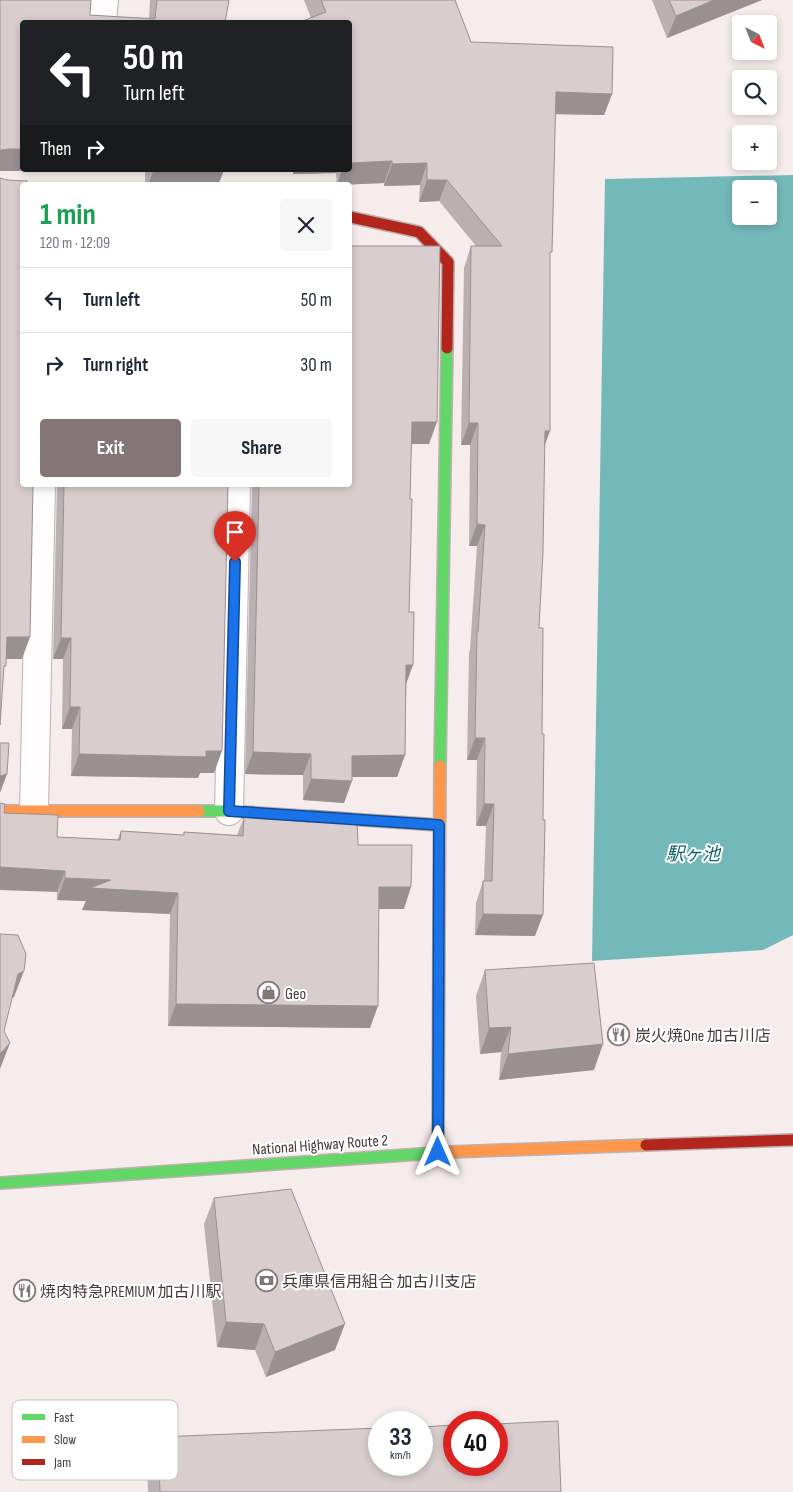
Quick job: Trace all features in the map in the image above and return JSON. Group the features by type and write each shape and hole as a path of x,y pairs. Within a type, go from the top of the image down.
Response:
{"main road":[{"path":"352,218 419,232 448,262 439,825 438,1152"},
{"path":"0,811 229,811 439,825"},
{"name":"National Highway Route 2","path":"0,1183 438,1152 793,1140"}],"street":[{"path":"102,20 104,0"},
{"path":"34,811 41,487"},
{"path":"229,811 236,487"}],"water":[{"name":"駅ヶ池","path":"793,175 793,935 763,950 592,961 605,179"}],"building":[{"path":"0,0 91,0 90,15 155,19 157,0 229,0 225,20 20,20 20,149 0,151"},
{"path":"321,0 455,0 471,42 613,47 612,94 556,92 552,252 550,252 550,431 545,431 543,551 539,628 543,628 542,734 544,734 543,820 545,820 543,915 483,914 483,881 492,881 494,804 484,804 485,738 475,738 477,632 485,525 477,524 478,423 469,423 471,246 502,246 447,180 427,180 427,163 392,164 392,161 352,163 352,20 305,20 326,12"},
{"path":"669,0 714,0 676,16"},
{"path":"0,178 27,181 20,182 20,487 33,487 30,637 7,637 0,725"},
{"path":"352,246 440,246 437,422 412,422 409,612 414,612 413,665 406,665 405,755 352,756 352,781 311,779 311,754 253,752 259,487 352,487"},
{"path":"64,487 228,487 222,751 206,751 206,757 79,754 80,707 70,707 71,638 61,638"},
{"path":"0,743 9,743 7,774 0,776"},
{"path":"0,803 5,804 4,813 58,815 57,837 120,840 121,831 184,835 184,832 243,836 244,817 310,822 310,810 352,813 352,819 357,819 358,845 412,845 411,887 379,887 378,1006 176,1004 178,893 90,888 111,880 65,878 65,871 0,867"},
{"path":"0,934 18,935 26,954 24,971 18,974 4,1031 10,1043 0,1054"},
{"path":"594,963 603,1044 508,1054 511,1027 489,1028 485,970"},
{"path":"291,1189 345,1324 275,1352 264,1324 226,1322 214,1198"},
{"path":"558,1421 561,1492 160,1492 160,1480 178,1480 178,1436 368,1428 368,1476 433,1476 433,1426 443,1426 443,1476 508,1476 508,1423"}],"traffic: fast":[{"path":"440,766 447,348"},
{"path":"199,811 229,811 439,825"},
{"path":"438,1152 439,934"},
{"path":"0,1183 450,1152"}],"traffic: slow":[{"path":"439,934 440,766"},
{"path":"0,811 199,811"},
{"path":"450,1152 646,1145"}],"traffic: jam":[{"path":"352,217 419,232 448,262 447,348"},
{"path":"646,1145 793,1140"}],"place":[{"name":"Geo","path":"269,993"},
{"name":"炭火焼One 加古川店","path":"619,1035"},
{"name":"兵庫県信用組合 加古川支店","path":"266,1281"},
{"name":"焼肉特急PREMIUM 加古川駅","path":"24,1291"}],"route":[{"path":"235,562 229,811 439,825 438,1152"}]}
